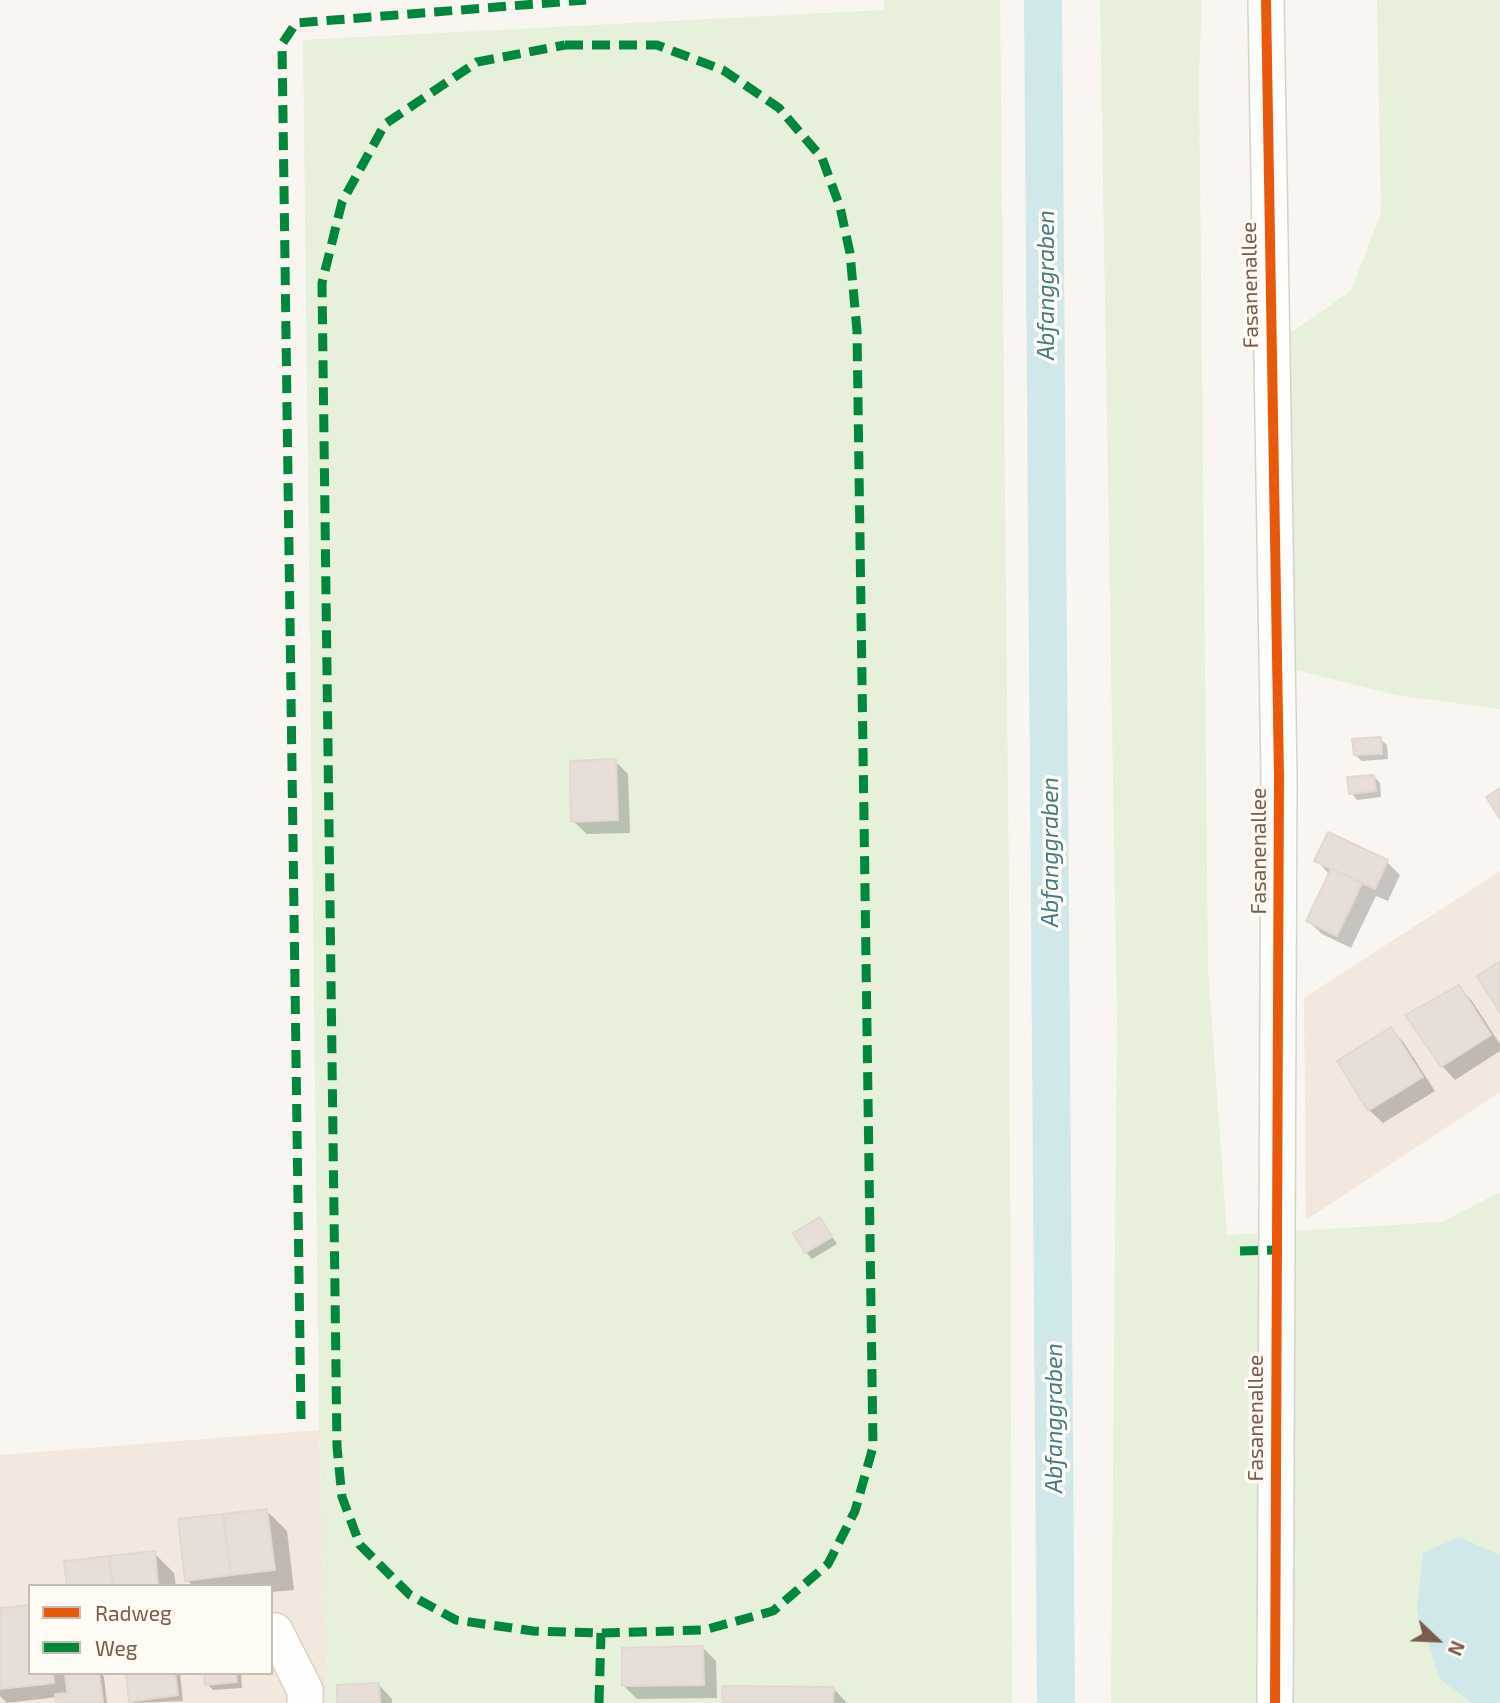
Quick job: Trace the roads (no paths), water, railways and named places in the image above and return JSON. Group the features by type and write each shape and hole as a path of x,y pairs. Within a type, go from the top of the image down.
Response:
{"street":[{"name":"Fasanenallee","path":"1266,0 1279,775 1275,1703"},
{"path":"275,1631 305,1690 305,1703"}],"water":[{"path":"1459,1537 1500,1555 1500,1703 1472,1703 1440,1679 1417,1610 1423,1553"}],"waterway":[{"name":"Abfanggraben","path":"1043,0 1056,1703"}]}
